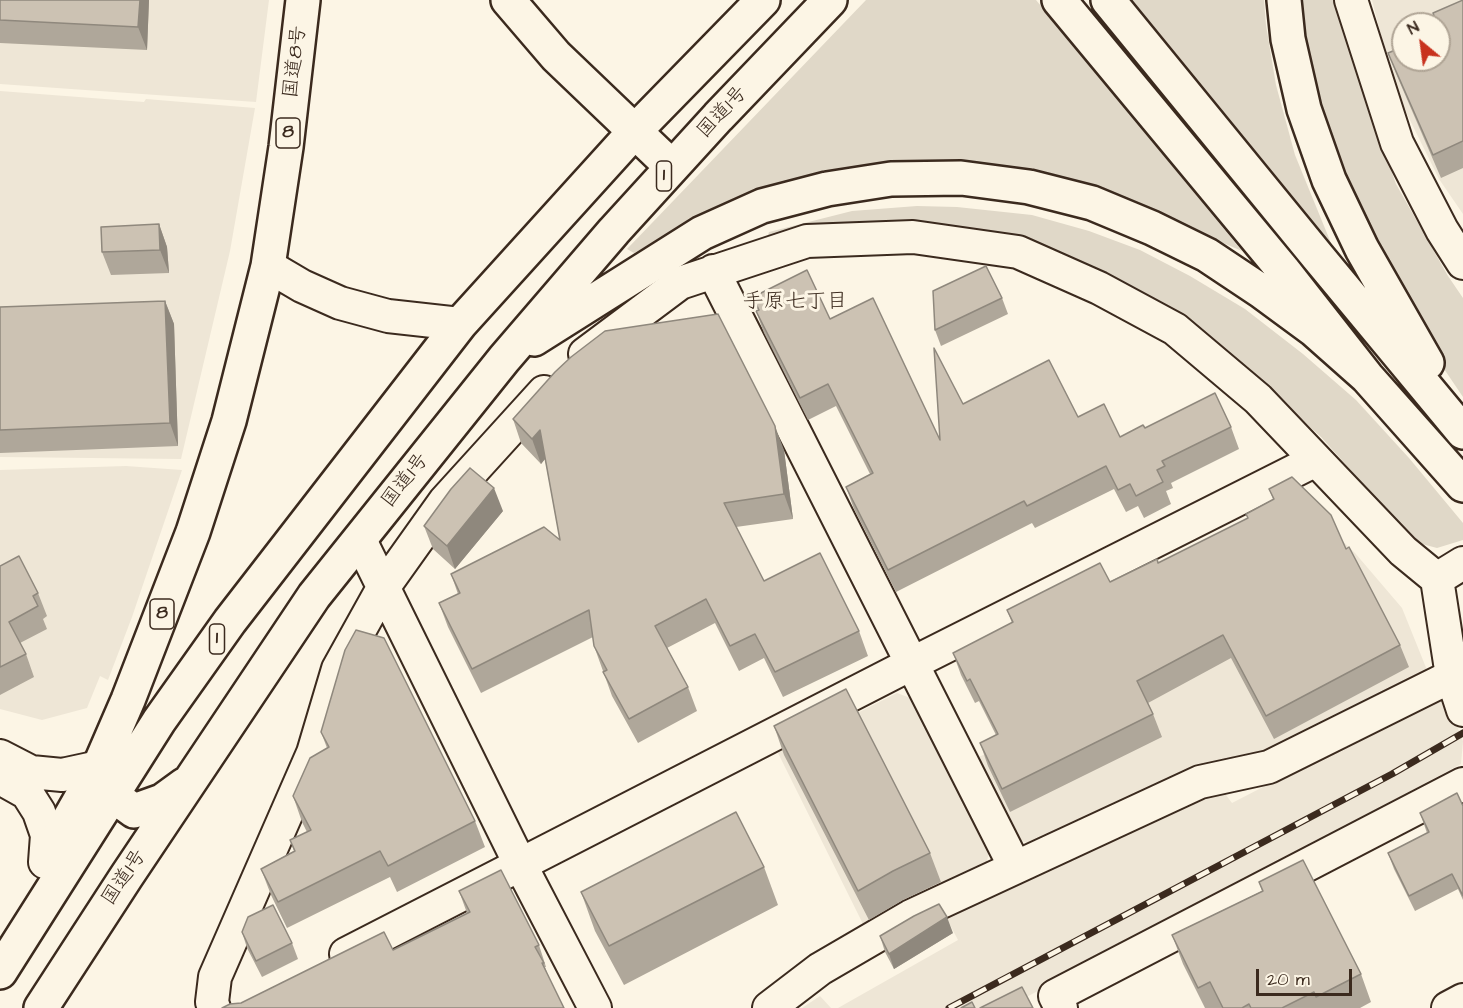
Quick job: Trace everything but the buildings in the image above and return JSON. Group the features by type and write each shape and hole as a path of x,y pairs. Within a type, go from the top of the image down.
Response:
{"highway":[{"name":"国道8号","path":"268,266 286,147 303,0"},
{"path":"508,0 556,56 672,167"},
{"name":"1","path":"0,972 105,781 159,722 230,621 460,324 635,132 763,0"},
{"name":"国道1号","path":"41,1008 314,596 504,359 672,167 830,0"},
{"path":"1059,0 1283,270 1367,377 1463,485"},
{"path":"1108,0 1463,432"},
{"path":"1284,0 1288,39 1304,110 1329,180 1362,249 1405,327 1463,421"},
{"path":"504,359 702,233 762,206 827,189 891,179 961,178 1029,187 1092,203 1152,228 1207,255 1261,291 1314,330 1367,377"},
{"name":"8","path":"0,940 45,862 105,781 128,700 193,532 229,421 268,266"},
{"path":"105,781 134,811 162,801 191,781"}],"street":[{"path":"1352,0 1397,143 1442,230 1463,263"},
{"path":"214,1008 212,1002 215,977 313,753 338,669 383,588 445,501 561,373 680,283 807,241 913,237 1018,252 1099,288 1175,329 1258,399 1403,551 1437,579 1452,676 1463,710"},
{"path":"268,266 302,286 340,303 388,316 460,324"},
{"path":"713,271 1015,867"},
{"path":"324,965 911,664 1316,460"},
{"path":"360,540 520,864 595,1008"},
{"path":"1437,579 1463,563"},
{"path":"769,1008 820,969 911,916 1200,782 1269,767 1452,676"},
{"path":"0,756 31,772 105,781"},
{"path":"0,778 27,793 39,812 46,835 45,862"},
{"path":"1061,1008 1055,996 1463,784"},
{"path":"1448,1008 1463,1000"}],"shaded area":[{"path":"0,0 269,0 256,102 0,84"},
{"path":"866,0 1036,0 1242,251 1091,187 1040,175 720,208 634,253 627,249"},
{"path":"1128,0 1264,0 1276,85 1295,155 1333,248"},
{"path":"1301,0 1336,0 1396,184 1463,298 1463,397 1413,323 1363,230 1313,83 1301,20"},
{"path":"1372,0 1463,0 1463,214 1439,179 1402,104 1391,75"},
{"path":"0,91 255,108 230,251 181,459 0,457"},
{"path":"917,206 957,207 1032,215 1089,231 1140,250 1190,276 1245,309 1303,354 1356,400 1409,458 1463,523 1463,540 1437,548 1422,544 1407,533 1321,437 1262,384 1037,247 976,230 920,225 767,238 769,232 852,211"},
{"path":"126,466 182,470 108,680 100,676 87,708 42,720 0,709 0,470"},
{"path":"1298,498 1355,553 1402,608 1427,670 1258,755 1199,764 1027,843 1015,839 975,759 1314,587"},
{"path":"897,693 913,699 989,852 986,865 864,926 778,753"},
{"path":"1439,696 1453,716 1463,741 1461,764 1006,1008 838,1008 958,940 946,917 1223,791 1232,803"},
{"path":"820,996 831,1008 802,1008"}],"railway":[{"path":"949,1008 1392,774 1463,733"}],"district":[{"name":"手原七丁目","path":"795,303"}]}
